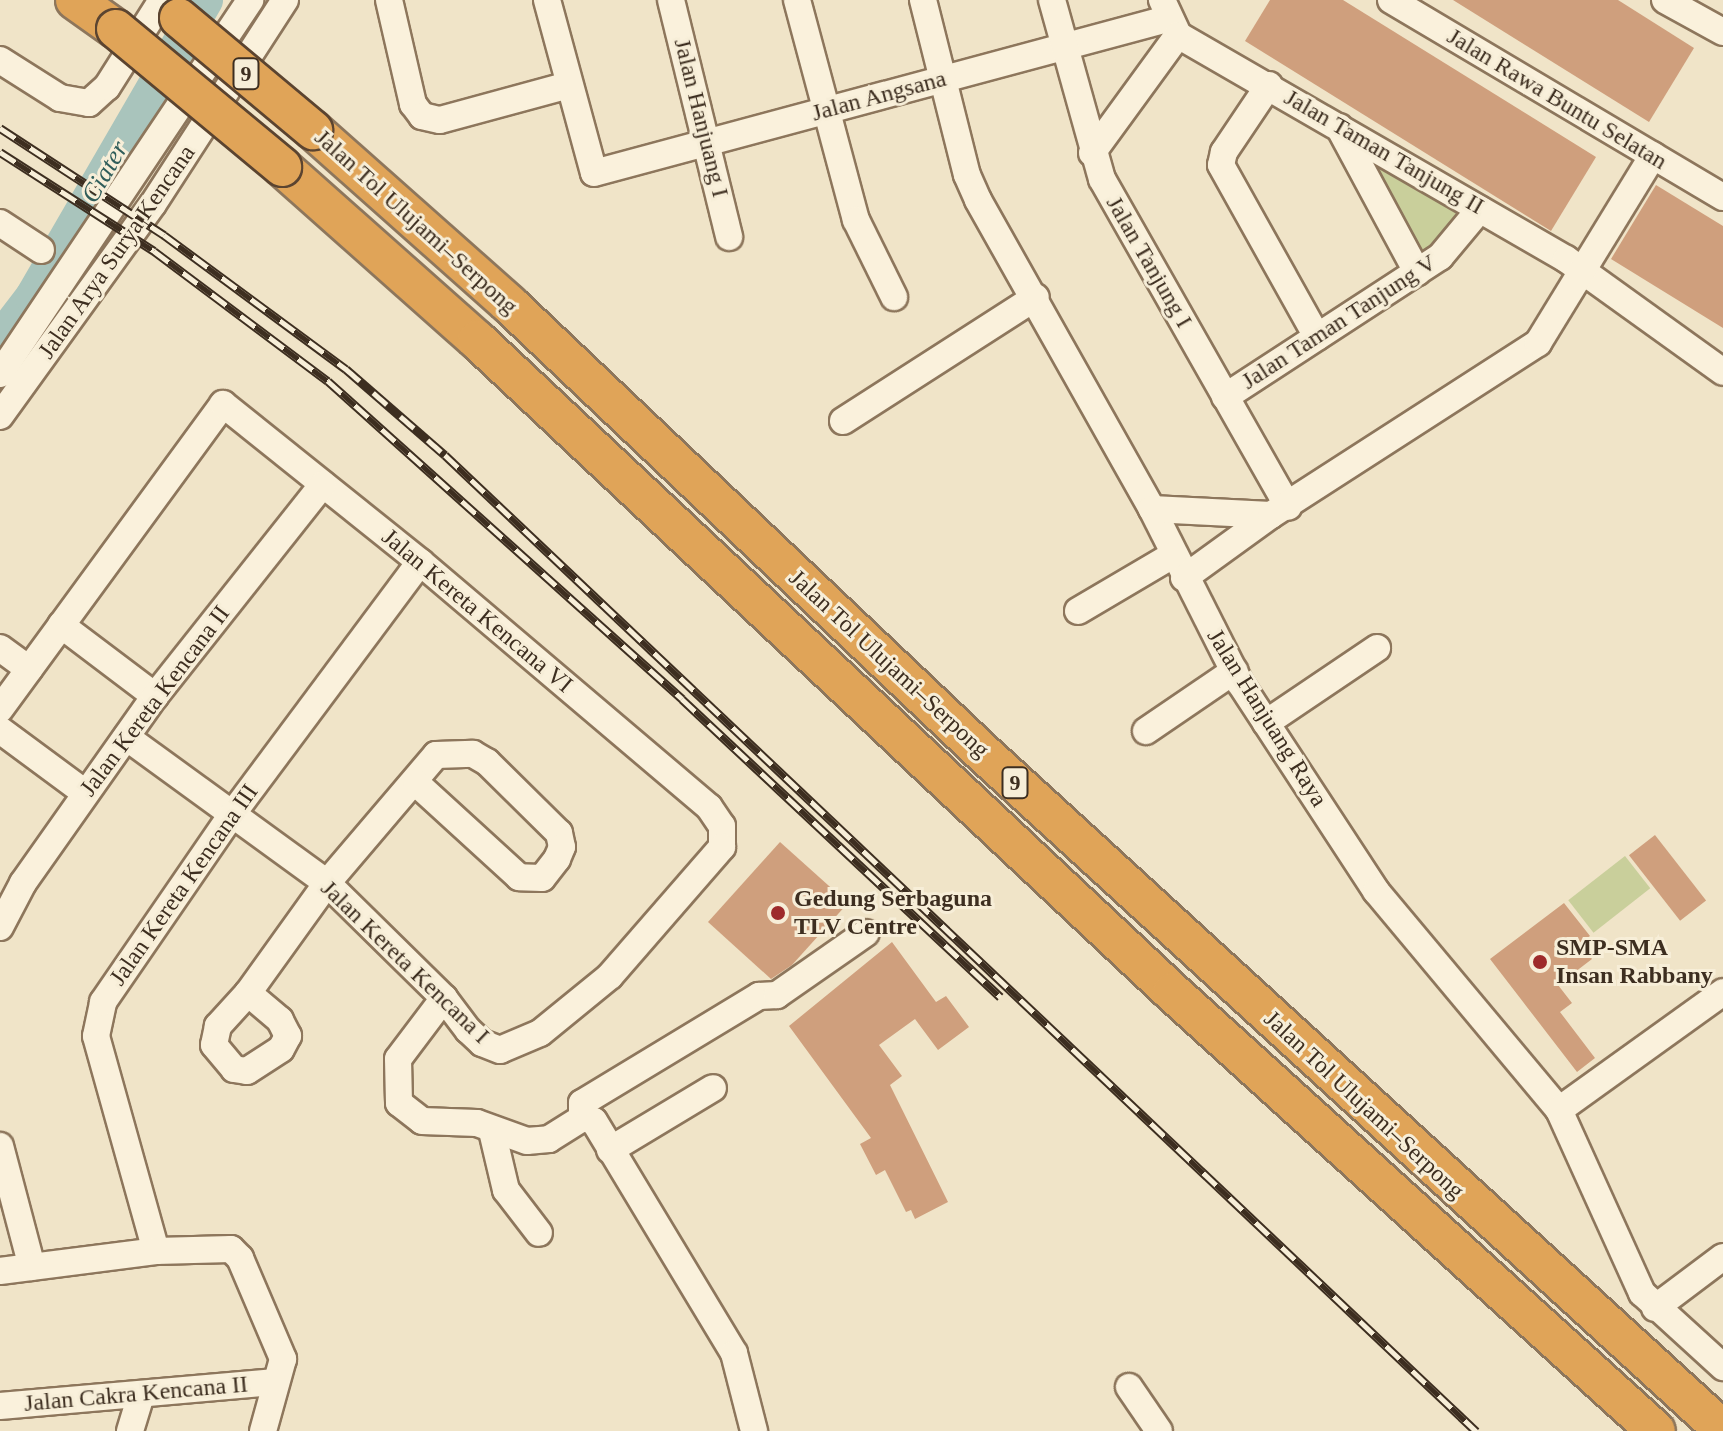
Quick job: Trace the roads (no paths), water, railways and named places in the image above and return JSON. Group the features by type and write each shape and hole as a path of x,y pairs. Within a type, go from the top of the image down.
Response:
{"highway":[{"name":"Jalan Tol Ulujami–Serpong","path":"77,0 282,167 477,340 1172,992 1656,1431"},
{"name":"Jalan Tol Ulujami–Serpong","path":"160,0 313,130 509,304 983,753 1723,1430"}],"street":[{"path":"0,60 60,98 89,103 107,87 160,0"},
{"name":"Jalan Arya Surya Kencana","path":"0,416 6,382 70,270 209,67 250,0"},
{"name":"Jalan Arya Surya Kencana","path":"6,382 232,85 285,0"},
{"path":"389,0 413,104 422,116 440,120 569,85 547,0"},
{"name":"Jalan Hanjuang I","path":"671,0 708,141 729,237"},
{"path":"797,0 856,220 894,297"},
{"name":"Jalan Hanjuang Raya","path":"923,0 967,175 1152,509 1234,671 1376,891 1559,1110 1624,1258 1655,1308 1723,1367"},
{"name":"Jalan Tanjung I","path":"1052,0 1092,153 1107,189 1225,397 1280,511"},
{"name":"Jalan Rawa Buntu Selatan","path":"1391,0 1723,197"},
{"path":"1675,2 1723,32"},
{"path":"1092,153 1169,18"},
{"name":"Jalan Angsana","path":"569,85 592,171 1169,18"},
{"name":"Jalan Taman Tanjung II","path":"1169,18 1269,85 1581,269 1723,372"},
{"path":"209,67 232,85"},
{"path":"1269,85 1224,152 1221,165 1317,337"},
{"path":"1338,125 1417,272"},
{"path":"1078,611 1179,566 1280,511 1538,343 1653,155"},
{"name":"Jalan Taman Tanjung V","path":"1225,397 1446,251 1480,209"},
{"path":"0,223 41,250"},
{"path":"843,421 1036,297"},
{"name":"Jalan Kereta Kencana VI","path":"61,625 202,425 223,404 420,562 709,807 722,826"},
{"name":"Jalan Kereta Kencana II","path":"0,927 85,793 155,696 323,484"},
{"path":"1152,509 1280,511"},
{"name":"Jalan Kereta Kencana III","path":"156,1251 96,1036 98,1016 116,975 420,562"},
{"path":"4,694 29,669 61,625 155,696"},
{"path":"0,648 29,669"},
{"path":"1266,723 1377,648"},
{"path":"1146,731 1234,671"},
{"path":"0,730 85,793"},
{"name":"Jalan Kereta Kencana I","path":"126,737 327,883 444,998 482,1043 500,1050 540,1033 610,976 722,847 722,826"},
{"path":"248,993 327,883 416,783 425,763 436,755 473,754 559,833 562,847 557,859 542,878 519,877 416,783"},
{"path":"582,1118 582,1103 759,996 777,995 866,933"},
{"path":"1559,1110 1723,992"},
{"path":"444,998 398,1059 399,1103 422,1121 448,1126 471,1122 492,1131 537,1142 582,1118"},
{"path":"610,1150 713,1088"},
{"path":"582,1118 598,1126 734,1353 754,1431"},
{"path":"492,1131 502,1182 539,1233"},
{"path":"0,1146 32,1267"},
{"path":"0,1271 156,1251 222,1247 240,1258 283,1359 273,1382 263,1431"},
{"path":"1655,1308 1723,1257"},
{"name":"Jalan Cakra Kencana II","path":"0,1406 273,1382"},
{"path":"1129,1387 1159,1431"},
{"path":"130,1431 141,1395"}],"waterway":[{"name":"Ciater","path":"0,340 33,297 205,0"}],"railway":[{"path":"0,128 164,235 346,369 445,455 1476,1431"},
{"path":"0,152 154,251 328,381 682,699 1000,997"}],"place":[{"name":"Gedung Serbaguna TLV Centre","path":"778,913"},
{"name":"SMP-SMA Insan Rabbany","path":"1540,962"}]}
